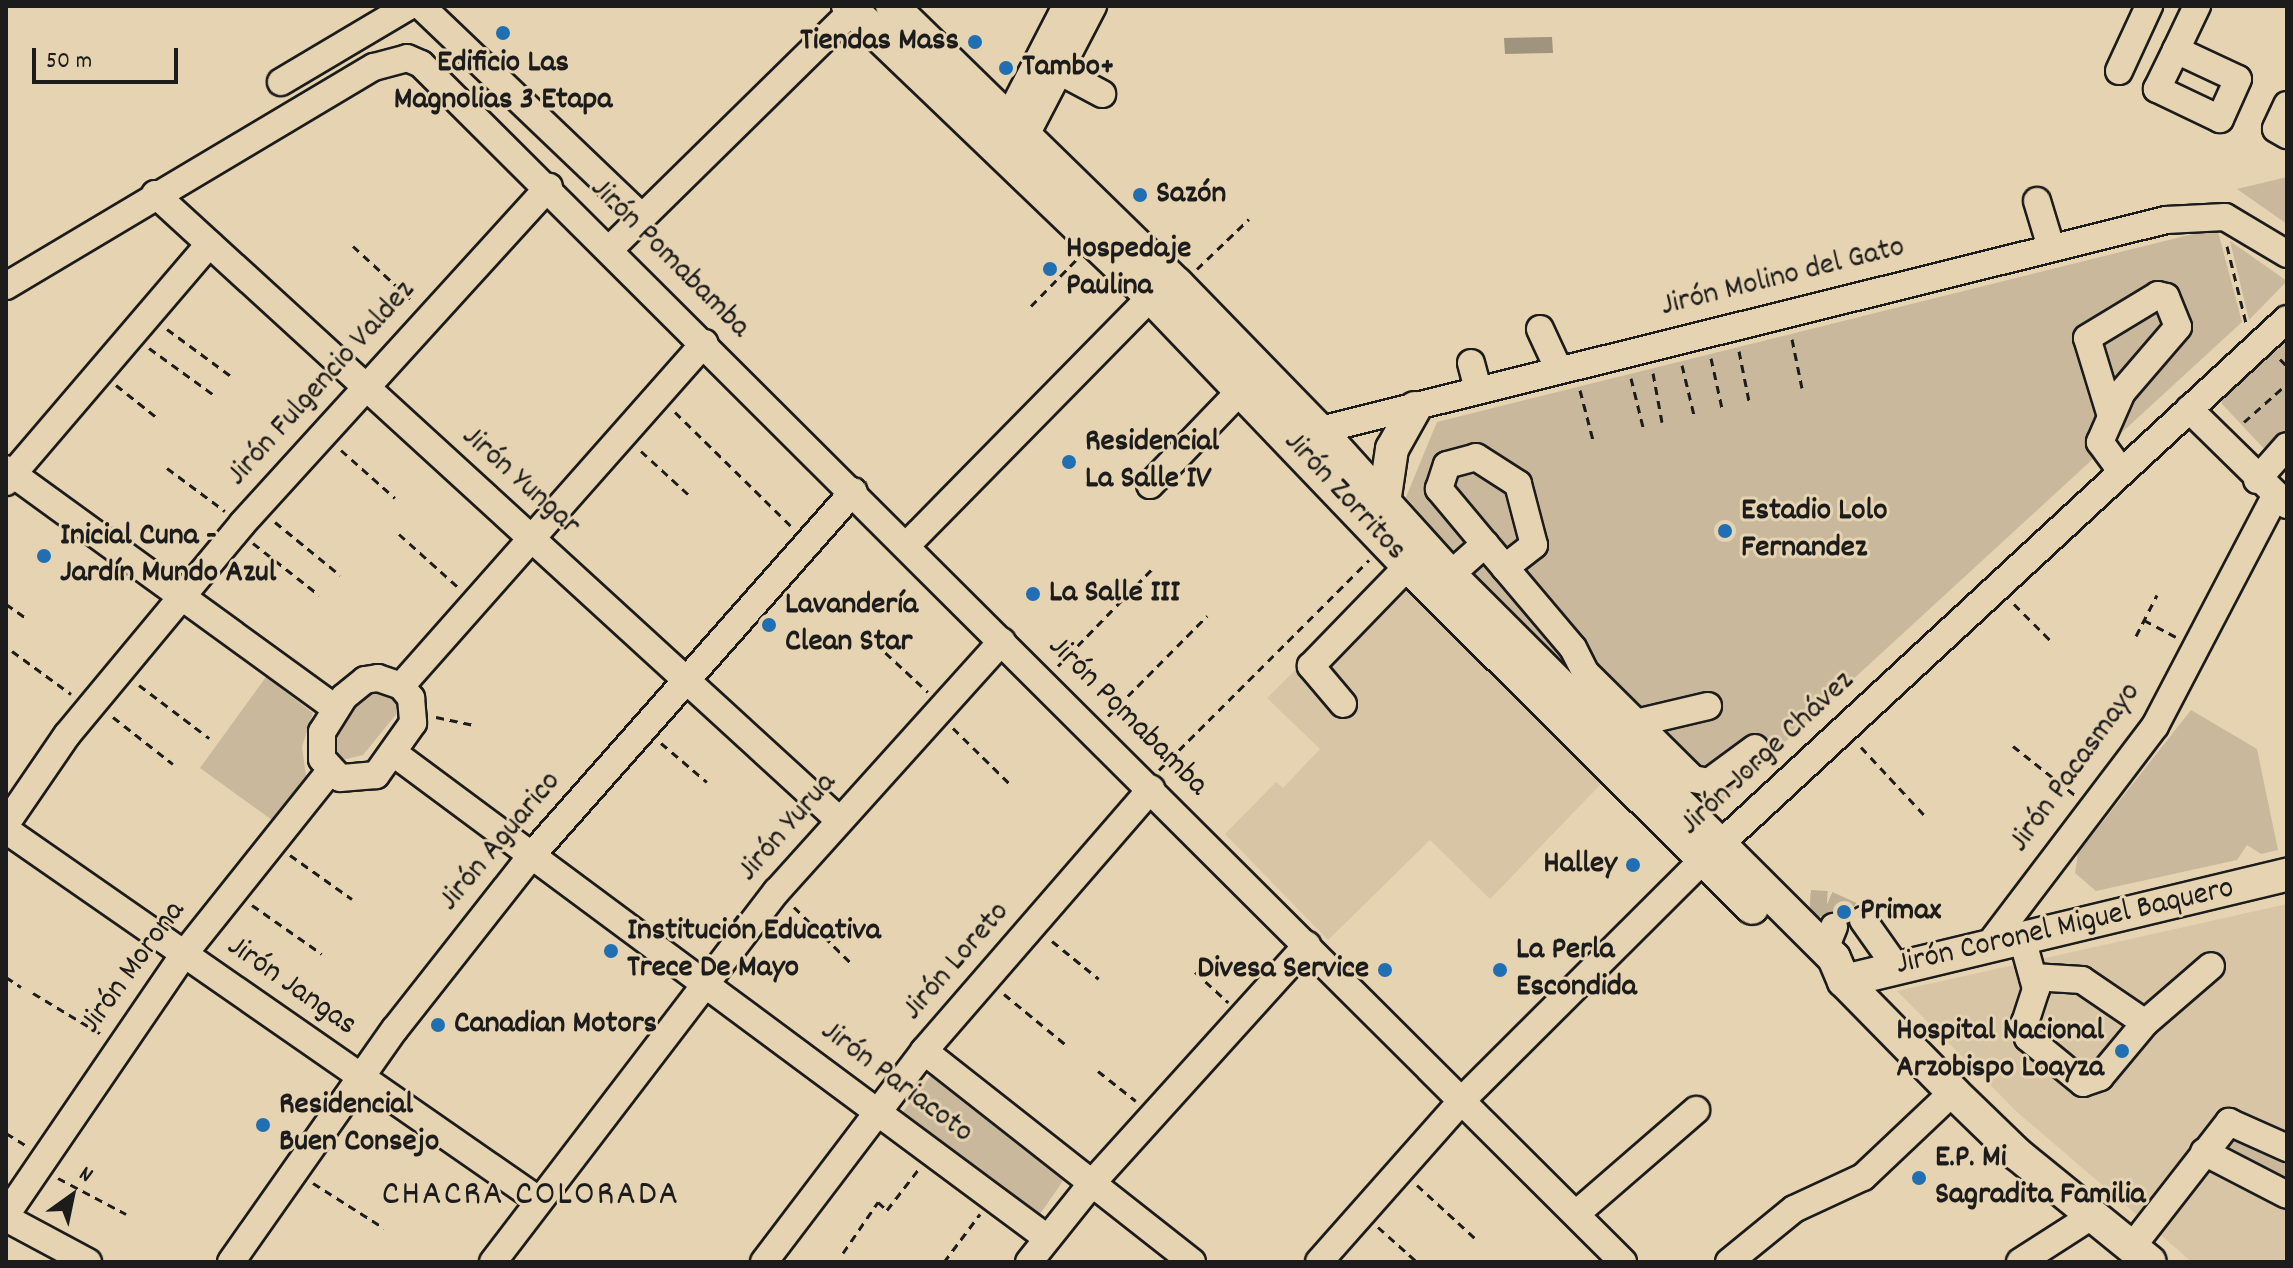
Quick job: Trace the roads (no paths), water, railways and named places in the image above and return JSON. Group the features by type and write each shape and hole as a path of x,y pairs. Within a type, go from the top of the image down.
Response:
{"main road":[{"name":"Jirón Zorritos","path":"892,6 1010,140 1094,242 1165,292 1242,389 1304,434 1384,503 1820,973 1844,981"},
{"name":"Jirón Zorritos","path":"851,8 1010,140 1304,434 1386,542 1408,566 1711,852 1798,907 1830,938 1844,981 1953,1092 2090,1217 2140,1255"},
{"path":"1384,503 1392,449 1415,408"},
{"name":"Jirón Coronel Miguel Baquero","path":"1844,981 2287,875"}],"street":[{"path":"281,82 409,6"},
{"path":"421,6 642,217"},
{"path":"1010,140 1066,6"},
{"path":"1010,140 1059,71 1093,6"},
{"path":"2119,71 2149,6"},
{"path":"2176,50 2197,6"},
{"path":"611,248 851,8"},
{"name":"Jirón Pomabamba","path":"155,194 374,67 407,58 434,74 1463,1099 1576,1214 1610,1258"},
{"path":"1059,71 1102,94"},
{"path":"2287,105 2276,129 2287,135"},
{"name":"Jirón Fulgencio Valdez","path":"6,824 92,705 245,521 364,385 549,187"},
{"path":"6,286 155,194"},
{"name":"Jirón Yungar","path":"155,194 839,820"},
{"path":"2037,201 2051,247"},
{"name":"Jirón Molino del Gato","path":"1304,434 2051,247 2207,215 2241,222 2287,254"},
{"path":"209,244 8,475 335,708"},
{"path":"907,545 1165,292"},
{"name":"Jirón Jorge Chávez","path":"1319,1262 1463,1099 1711,852 2287,319"},
{"path":"1540,329 1558,368"},
{"path":"401,686 704,343"},
{"path":"1471,363 1478,390"},
{"path":"1150,485 1242,389"},
{"path":"2189,409 2273,494"},
{"path":"2110,413 2100,442 2122,472"},
{"name":"Jirón Pacasmayo","path":"1988,946 2155,726 2273,494 2287,446"},
{"path":"1505,568 1534,545 1518,484 1476,457 1447,465 1439,489 1505,568 1573,648 1585,672 1701,783 1755,748"},
{"name":"Jirón Aguarico","path":"231,1262 360,1076 531,856 854,491"},
{"path":"1450,575 1485,544"},
{"path":"1343,704 1311,666 1408,566"},
{"name":"Jirón Yurua","path":"493,1262 537,1199 777,891 1002,641"},
{"path":"378,678 401,686 415,713 395,754 365,779 340,778 330,771 320,745 335,708 365,680 378,678"},
{"path":"1636,723 1708,706"},
{"name":"Jirón Pariacoto","path":"395,754 1047,1238"},
{"name":"Jirón Morona","path":"6,1217 184,954 330,771"},
{"name":"Jirón Loreto","path":"764,1262 924,1051 1033,926 1148,786"},
{"name":"Jirón Jangas","path":"6,830 537,1199"},
{"path":"1863,920 1897,968"},
{"path":"2022,938 2033,977 2035,998 2025,1022 2028,1038 2083,1083 2100,1077 2145,1023 2211,966"},
{"path":"1029,1262 1092,1183 1307,945"},
{"path":"2033,977 2082,980 2145,1023"},
{"name":"Jirón Pariacoto","path":"924,1051 1192,1262"},
{"path":"1729,1262 1794,1209 1863,1177 1953,1092"},
{"path":"1576,1214 1696,1110"},
{"path":"2140,1255 2204,1152 2229,1122 2236,1121 2287,1148"},
{"path":"2204,1152 2287,1195"},
{"path":"6,1217 88,1262"},
{"path":"2020,1262 2090,1217"}],"tunnel":[{"path":"1810,903 1827,904 1863,920"}],"place":[{"name":"Edificio Las Magnolias 3 Etapa","path":"503,33"},
{"name":"Tiendas Mass","path":"975,42"},
{"name":"Tambo+","path":"1006,68"},
{"name":"Sazón","path":"1140,195"},
{"name":"Hospedaje Paulina","path":"1050,269"},
{"name":"Residencial La Salle IV","path":"1069,462"},
{"name":"Estadio Lolo Fernandez","path":"1725,531"},
{"name":"Inicial Cuna - Jardín Mundo Azul","path":"44,556"},
{"name":"La Salle III","path":"1033,594"},
{"name":"Lavandería Clean Star","path":"769,625"},
{"name":"Halley","path":"1633,865"},
{"name":"Primax","path":"1844,912"},
{"name":"Institución Educativa Trece De Mayo","path":"611,951"},
{"name":"Divesa Service","path":"1385,970"},
{"name":"La Perla Escondida","path":"1500,970"},
{"name":"Canadian Motors","path":"438,1025"},
{"name":"Hospital Nacional Arzobispo Loayza","path":"2122,1051"},
{"name":"Residencial Buen Consejo","path":"263,1125"},
{"name":"E.P. Mi Sagradita Familia","path":"1919,1178"}],"district":[{"name":"CHACRA COLORADA","path":"531,1197"}]}
